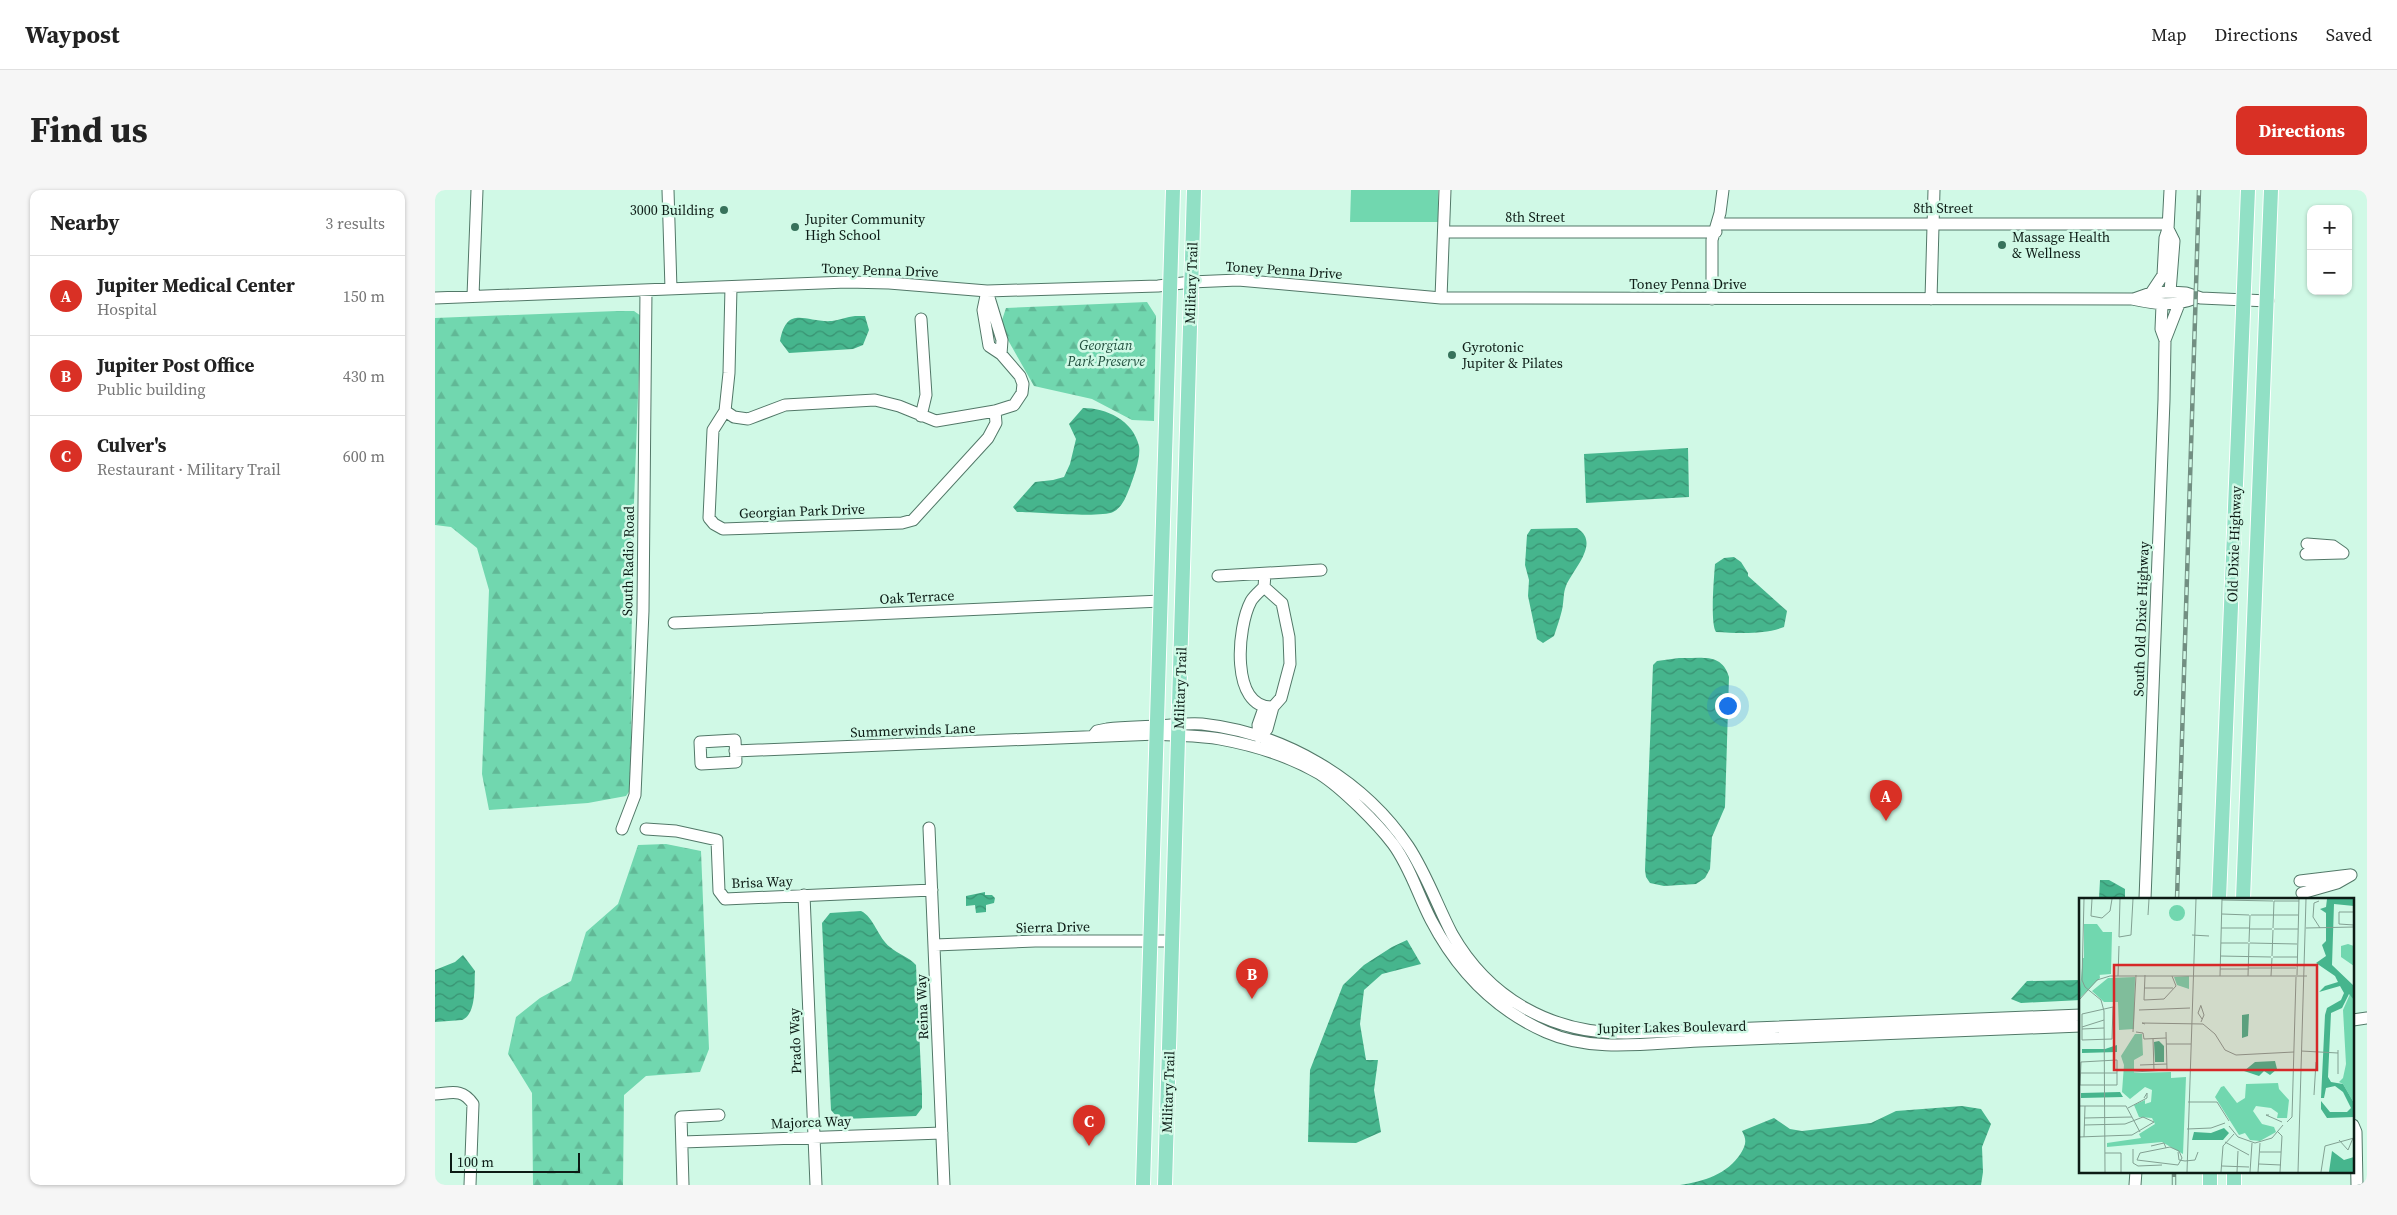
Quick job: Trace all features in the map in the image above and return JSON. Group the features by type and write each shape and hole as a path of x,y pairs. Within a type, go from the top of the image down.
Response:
{"main road":[{"name":"Military Trail","path":"1143,1185 1173,190"},
{"name":"Military Trail","path":"1165,1185 1194,190"},
{"name":"Old Dixie Highway","path":"2219,898 2248,190"},
{"name":"Old Dixie Highway","path":"2243,898 2271,190"},
{"path":"2210,1172 2210,1185"},
{"path":"2233,1185 2234,1172"}],"street":[{"path":"473,296 477,190"},
{"path":"668,190 671,289"},
{"path":"1441,298 1445,232 1445,190"},
{"path":"1711,299 1712,240 1717,228 1723,190"},
{"path":"1931,298 1934,190"},
{"path":"2151,293 2163,275 2170,190"},
{"name":"8th Street","path":"1445,232 1933,223 2168,226"},
{"path":"2168,226 2174,242 2169,292"},
{"name":"Toney Penna Drive","path":"435,298 889,283 987,291 1169,286 1191,282 1261,281 1441,298 2133,299 2162,305 2179,304 2195,298 2268,301"},
{"name":"Georgian Park Drive","path":"731,287 729,374 725,411 713,430 709,518 714,524 723,529 902,523 913,520 988,438 997,423 995,411"},
{"name":"South Radio Road","path":"622,829 635,795 643,611 646,290"},
{"path":"725,411 734,417 747,419 785,405 875,400 899,406 936,421 995,411 1014,405 1022,393 1020,376 1001,354 1002,340 987,291"},
{"name":"Toney Penna Drive","path":"2133,299 2151,293 2169,292 2186,293 2195,298"},
{"name":"South Old Dixie Highway","path":"2145,898 2165,340 2179,304"},
{"name":"South Old Dixie Highway","path":"2162,305 2161,329 2165,340"},
{"path":"921,319 925,395 921,416"},
{"path":"2307,549 2333,546 2343,553"},
{"path":"1218,576 1321,570"},
{"path":"1265,574 1264,587 1251,600 1244,620 1239,648 1241,672 1248,691 1257,704 1268,708"},
{"path":"1259,737 1258,725 1268,708 1281,698 1290,664 1289,637 1282,603 1264,587"},
{"name":"Oak Terrace","path":"674,623 1161,601"},
{"name":"Jupiter Lakes Boulevard","path":"1178,730 1202,724 1259,737 1301,753 1327,767 1369,801 1408,846 1463,952 1494,986 1517,1005 1553,1023 1596,1033 1621,1033 2079,1015"},
{"name":"Jupiter Lakes Boulevard","path":"1157,730 1178,730 1219,738 1282,757 1320,775 1371,819 1394,845 1410,874 1431,921 1465,974 1489,996 1518,1018 1549,1034 1595,1044 1640,1044 2079,1026"},
{"name":"Summerwinds Lane","path":"735,751 1092,737 1157,730"},
{"name":"Reina Way","path":"929,828 944,1185"},
{"name":"Brisa Way","path":"646,829 676,831 717,840 719,891 725,899 932,890"},
{"path":"2300,881 2351,874 2337,883 2302,893"},
{"name":"Prado Way","path":"804,895 815,1185"},
{"name":"Sierra Drive","path":"935,945 1172,941"},
{"path":"435,1094 461,1092 467,1095 473,1104 470,1185"},
{"path":"683,1185 681,1117 719,1115"},
{"path":"2355,1128 2357,1132 2357,1185"},
{"name":"Majorca Way","path":"682,1142 942,1132"},
{"path":"2135,1185 2136,1172"}],"green space":[{"path":"1351,190 1438,190 1438,222 1350,222"},
{"name":"Georgian Park Preserve","path":"1147,302 1156,316 1154,421 1132,420 1092,399 1034,386 1000,326 1006,308"},
{"path":"634,311 641,316 632,556 631,789 626,796 588,803 489,810 482,774 489,590 477,548 451,527 435,525 435,318"},
{"path":"666,844 701,851 709,1049 700,1072 646,1076 624,1095 623,1185 533,1185 532,1093 508,1054 516,1017 540,998 571,981 586,932 618,904 638,845"}],"water":[{"path":"865,316 869,330 863,345 853,349 789,353 780,341 787,323 793,319 832,321"},
{"path":"1083,408 1101,410 1117,417 1131,429 1136,437 1139,446 1138,461 1130,487 1122,504 1113,512 1095,515 1017,512 1013,507 1035,482 1064,477 1070,464 1076,439 1069,424"},
{"path":"1688,448 1689,497 1586,503 1584,454"},
{"path":"1577,528 1584,534 1586,548 1566,586 1562,610 1554,636 1543,643 1537,639 1528,596 1529,580 1525,565 1527,535 1531,529"},
{"path":"1734,557 1741,562 1748,576 1787,611 1784,627 1759,632 1716,632 1713,620 1715,564 1724,558"},
{"path":"1679,658 1709,658 1716,660 1726,669 1729,677 1725,807 1712,837 1710,869 1705,878 1696,884 1664,886 1650,883 1646,877 1645,870 1653,665 1657,661"},
{"path":"2100,880 2109,880 2125,889 2125,898 2099,898"},
{"path":"985,892 985,895 992,895 995,898 994,903 986,905 986,912 976,913 975,905 966,906 966,896"},
{"path":"861,911 869,918 886,943 916,965 922,1108 916,1116 844,1119 837,1117 831,1110 822,923 830,913"},
{"path":"1407,940 1421,964 1382,974 1364,990 1360,1024 1366,1060 1378,1060 1374,1090 1381,1132 1356,1143 1308,1142 1310,1070 1343,985 1364,965"},
{"path":"463,955 475,971 474,999 470,1012 462,1020 435,1022 435,970 455,962"},
{"path":"2079,980 2079,1000 2021,1003 2011,999 2027,981"},
{"path":"1962,1106 1981,1109 1991,1124 1982,1147 1983,1172 1981,1185 1680,1185 1706,1179 1722,1172 1735,1161 1744,1147 1745,1137 1742,1131 1774,1118 1790,1129 1802,1131 1871,1123 1896,1111"}],"railway":[{"path":"2177,898 2199,190"},
{"path":"2174,1172 2174,1185"}],"place":[{"name":"3000 Building","path":"724,210"},
{"name":"Jupiter Community High School","path":"795,227"},
{"name":"Massage Health & Wellness","path":"2002,245"},
{"name":"Gyrotonic Jupiter & Pilates","path":"1452,355"},
{"name":"Jupiter Medical Center","path":"1886,821"},
{"name":"Jupiter Post Office","path":"1252,999"},
{"name":"Culver's","path":"1089,1146"}]}
